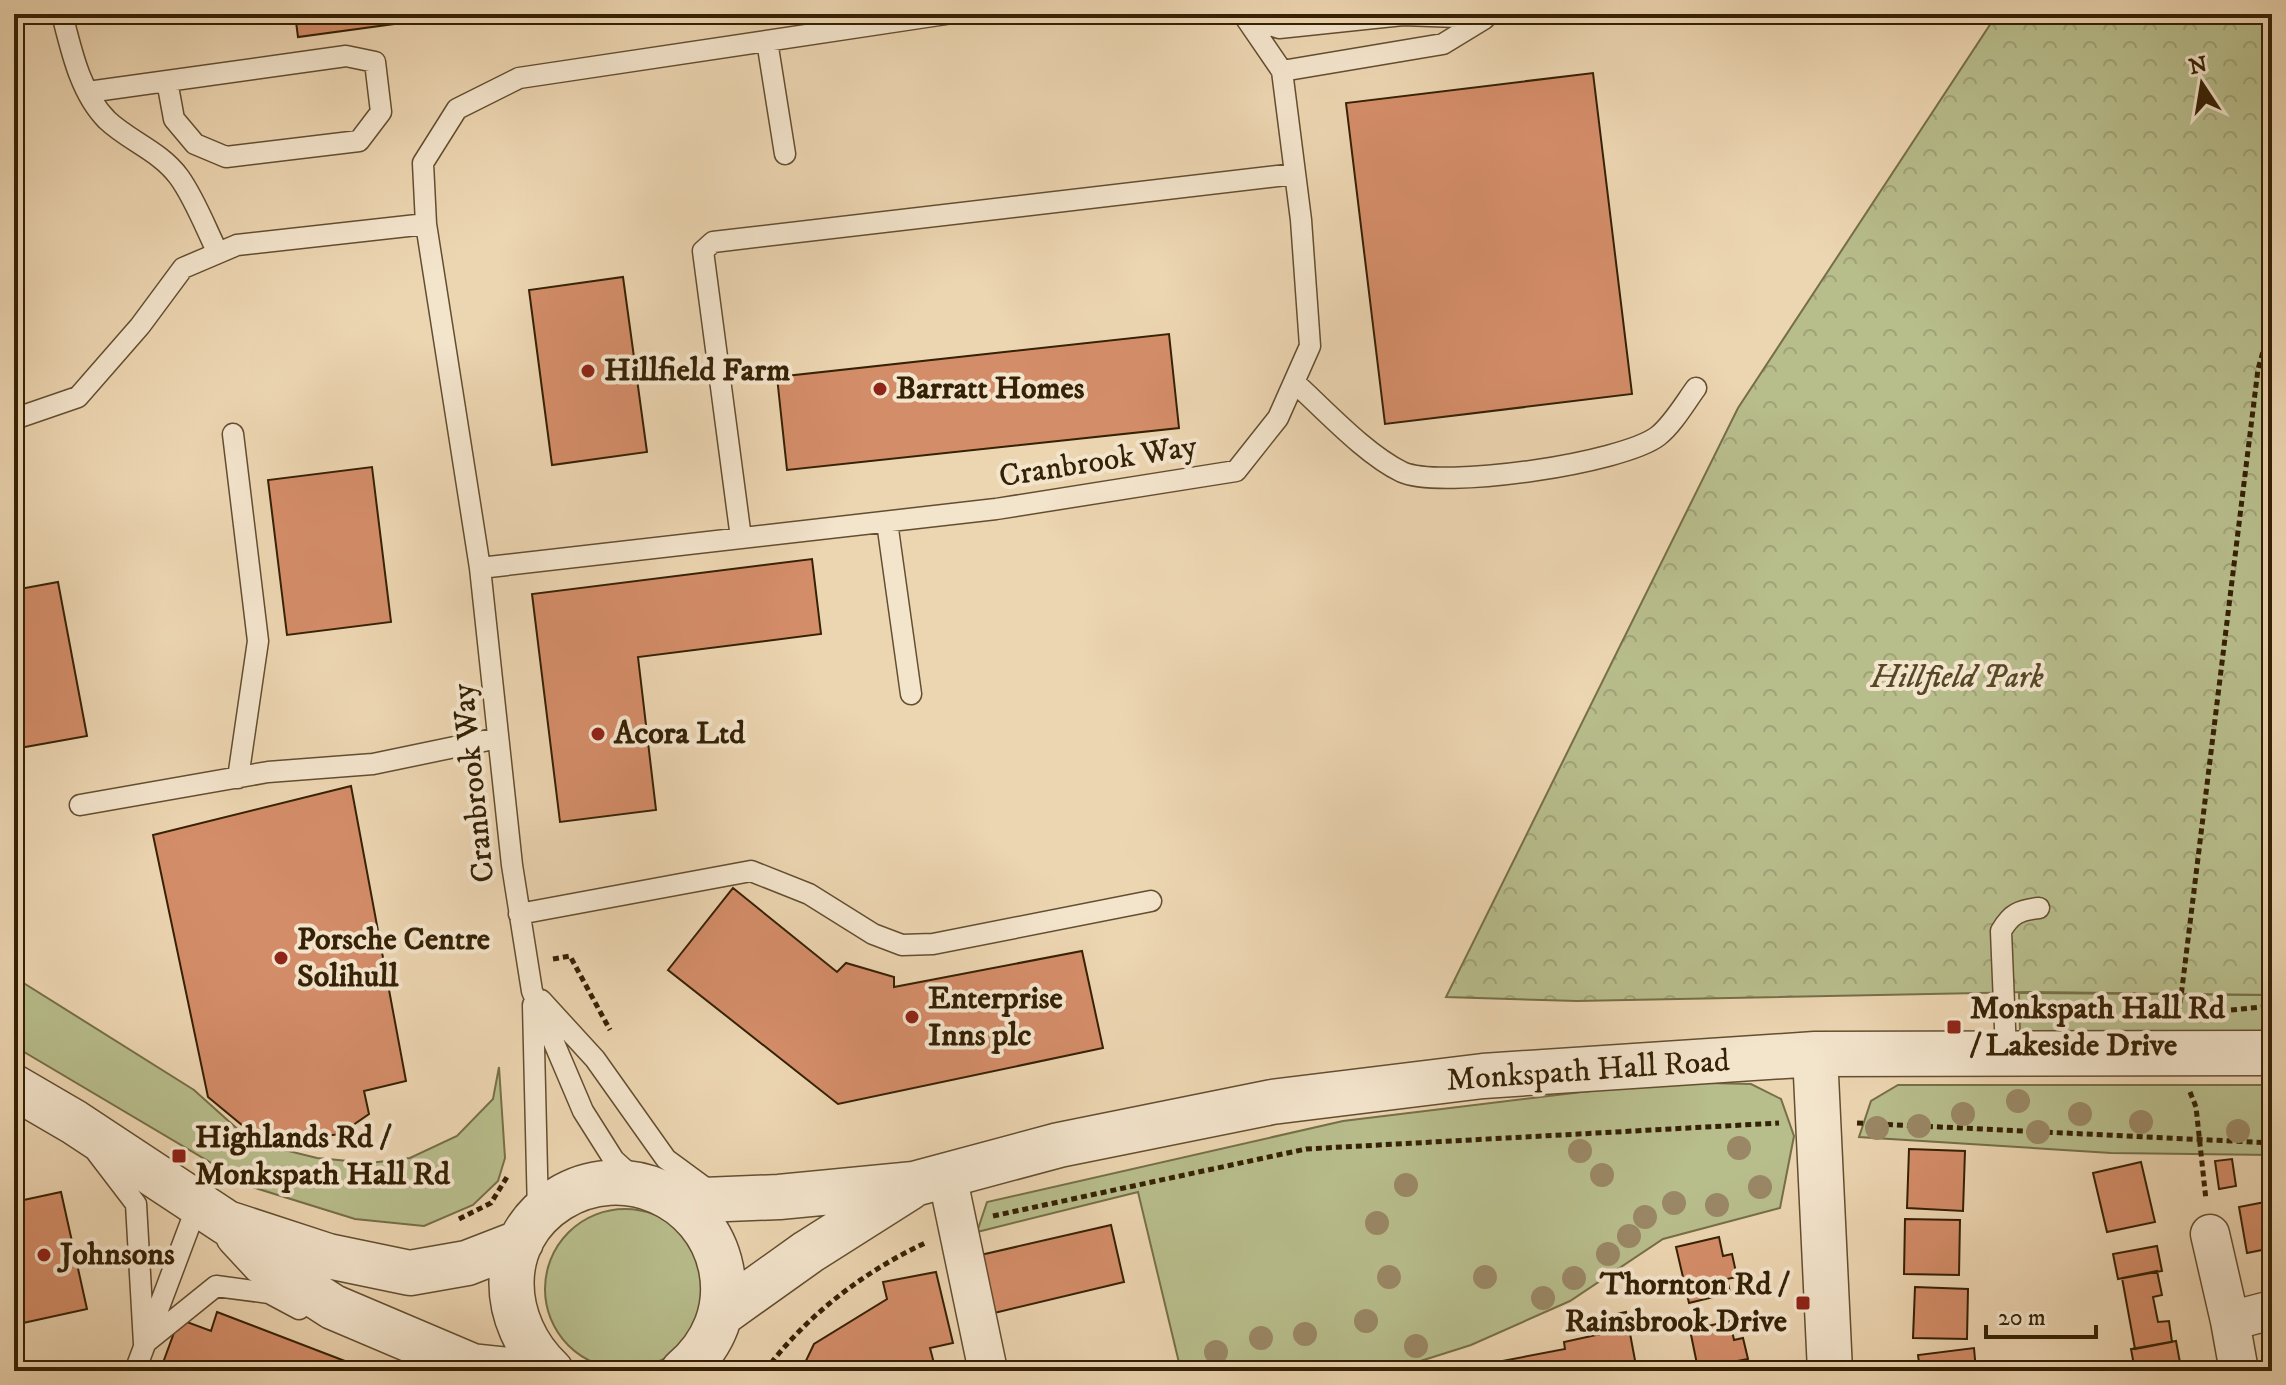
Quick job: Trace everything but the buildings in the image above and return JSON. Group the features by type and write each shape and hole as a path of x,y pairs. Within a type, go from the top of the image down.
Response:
{"street":[{"name":"Monkspath Hall Road","path":"212,1214 328,1256 410,1273 467,1263 529,1230 559,1199 585,1187 613,1182 660,1193 722,1200 931,1180 1059,1145 1272,1102 1483,1076 1815,1054 2272,1053"},
{"path":"1815,1054 1830,1371"},
{"path":"14,1087 74,1122 212,1214 263,1262 333,1307 474,1368 518,1371"},
{"name":"Monkspath Hall Road","path":"721,1314 808,1252 931,1180"},
{"path":"931,1180 959,1226 988,1371"},
{"name":"Monkspath Hall Road","path":"660,1193 702,1224 717,1252 724,1283 721,1314 712,1339 691,1367"},
{"path":"529,1230 512,1270 511,1300 518,1329 534,1355 551,1371"},
{"path":"2210,1234 2239,1371"},
{"path":"2230,1321 2272,1310"}],"lane":[{"path":"62,14 72,56 88,92 107,119 148,147 179,177 218,253"},
{"name":"Cranbrook Way","path":"532,991 519,914 480,568 426,224 423,163 457,109 519,78 767,41 884,19 946,14"},
{"path":"1245,15 1279,28 1403,15 1487,15"},
{"name":"Cranbrook Way","path":"480,568 996,509 1236,471 1278,418 1310,346 1295,174 1282,71 1245,15"},
{"path":"1282,71 1443,44 1487,15"},
{"path":"767,41 785,154"},
{"path":"88,92 346,56 375,62 381,112 359,141 226,157 195,144 174,119 167,81"},
{"path":"741,538 703,251 713,242 1295,174"},
{"path":"14,419 78,397 140,326 183,268 237,245 426,224"},
{"path":"1294,382 1358,439 1402,472 1434,480 1594,462 1631,451 1659,435 1696,388"},
{"path":"233,434 258,641 238,778"},
{"path":"887,522 911,694"},
{"path":"80,805 238,778 373,764 498,738"},
{"path":"519,914 751,871 809,894 873,934 902,945 933,944 1151,901"},
{"path":"2006,1052 2001,931 2009,918 2020,910 2039,908"},
{"path":"532,991 583,1111 614,1160 660,1193"},
{"path":"532,991 595,1059 666,1159 722,1200"},
{"path":"529,1230 532,991"},
{"path":"74,1122 136,1204 144,1344"},
{"path":"135,1371 144,1344 212,1214"},
{"path":"144,1344 216,1286 269,1293 324,1322 356,1333 383,1328"}],"path":[{"path":"2210,1234 2196,1107 2174,1054 2258,369 2272,321"},
{"path":"765,1371 790,1338 881,1263 959,1226 1003,1213 1306,1149 1819,1121 2272,1143"}],"green space":[{"name":"Hillfield Park","path":"1997,14 2272,14 2272,554 2265,581 2272,639 2272,995 2030,992 1577,1001 1446,997 1738,408"},
{"path":"14,977 194,1090 252,1142 317,1158 370,1163 410,1158 457,1136 493,1099 499,1067 505,1158 498,1181 473,1205 424,1226 355,1219 252,1187 14,1046"},
{"path":"2019,993 2272,995 2272,1033 2020,1031"},
{"path":"1665,1082 1751,1084 1781,1099 1794,1136 1780,1208 1663,1239 1570,1301 1471,1345 1389,1371 1181,1371 1138,1192 977,1232 987,1202 1343,1121"},
{"path":"1898,1085 2272,1085 2272,1155 2111,1153 1859,1137 1871,1101"},
{"path":"625,1209 656,1215 682,1232 699,1258 705,1289 699,1320 682,1346 656,1363 625,1369 594,1363 568,1346 551,1320 545,1289 551,1258 568,1232 594,1215"}],"place":[{"name":"Hillfield Farm","path":"588,371"},
{"name":"Barratt Homes","path":"880,389"},
{"name":"Acora Ltd","path":"598,734"},
{"name":"Porsche Centre Solihull","path":"281,958"},
{"name":"Enterprise Inns plc","path":"912,1017"},
{"name":"Monkspath Hall Rd / Lakeside Drive","path":"1954,1027"},
{"name":"Highlands Rd / Monkspath Hall Rd","path":"179,1156"},
{"name":"Johnsons","path":"44,1255"},
{"name":"Thornton Rd / Rainsbrook Drive","path":"1803,1303"}]}
